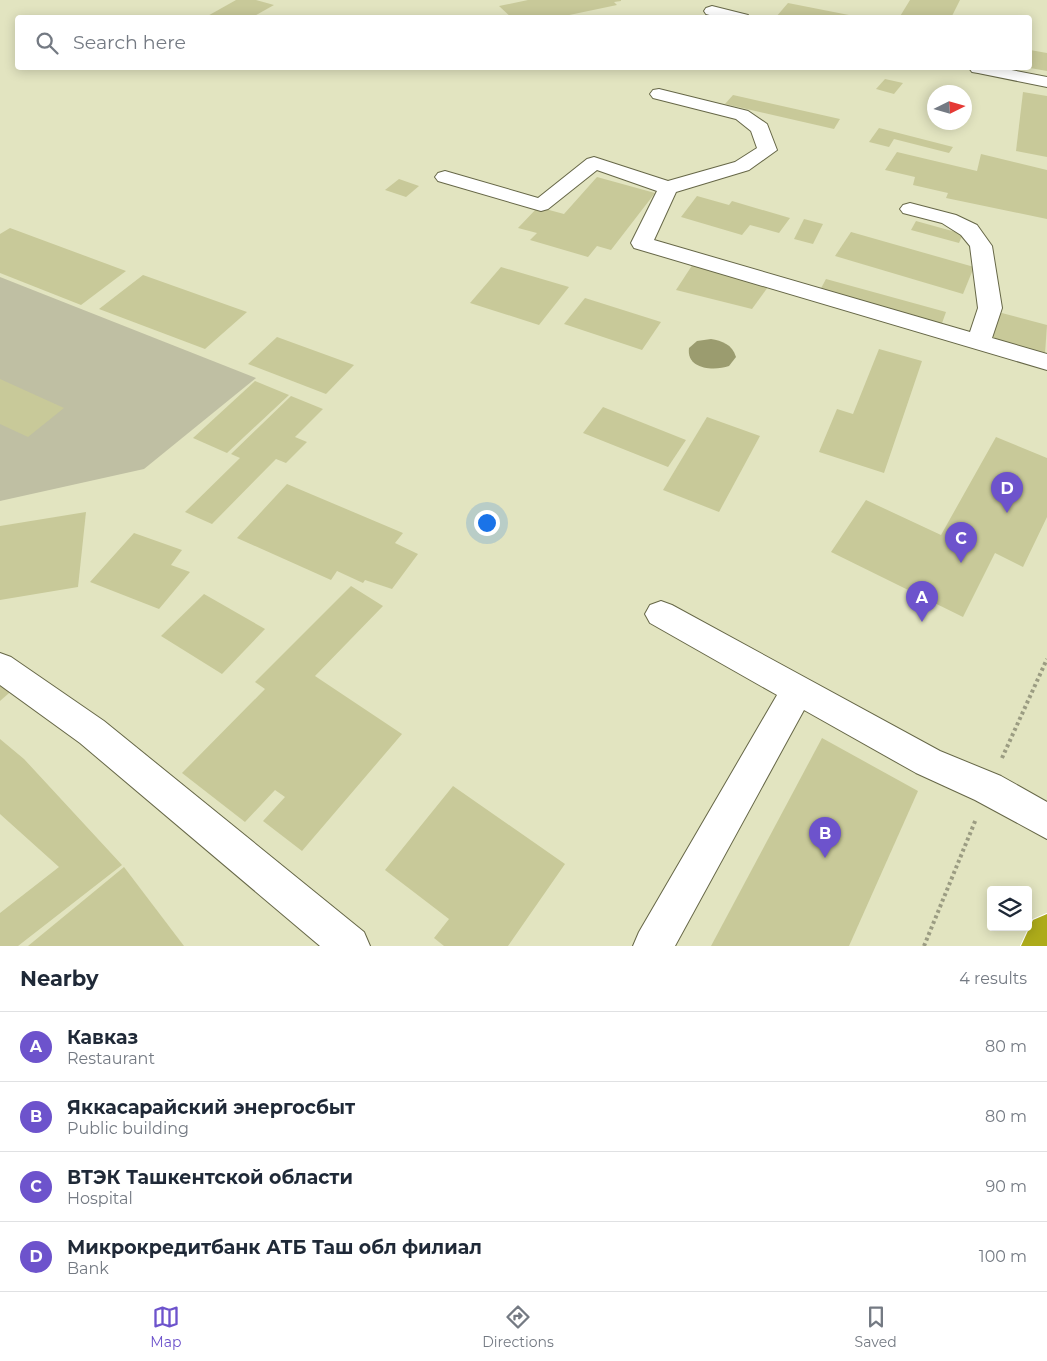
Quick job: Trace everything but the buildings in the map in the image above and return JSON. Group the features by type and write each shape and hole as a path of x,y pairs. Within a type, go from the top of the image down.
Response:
{"highway":[{"path":"1041,946 1047,934"}],"street":[{"path":"712,11 729,15"},
{"path":"988,70 1047,82"},
{"path":"445,177 541,205 594,163 668,188 742,166 767,150 760,128 742,115 659,94"},
{"path":"668,188 642,243 1047,362"},
{"path":"910,210 948,219 969,230 981,246 990,308 979,342"},
{"path":"661,614 928,762 988,788 1047,821"},
{"path":"0,667 92,732 350,946"},
{"path":"653,946 798,690"}],"shaded area":[{"path":"0,277 256,378 144,469 0,501"},
{"path":"711,339 723,342 732,349 736,357 729,366 709,368 697,365 692,361 689,355 689,348 697,341"}],"place":[{"name":"Микрокредитбанк АТБ Таш обл филиал","path":"1007,513"},
{"name":"ВТЭК Ташкентской области","path":"961,563"},
{"name":"Кавказ","path":"922,622"},
{"name":"Яккасарайский энергосбыт","path":"825,858"}]}
